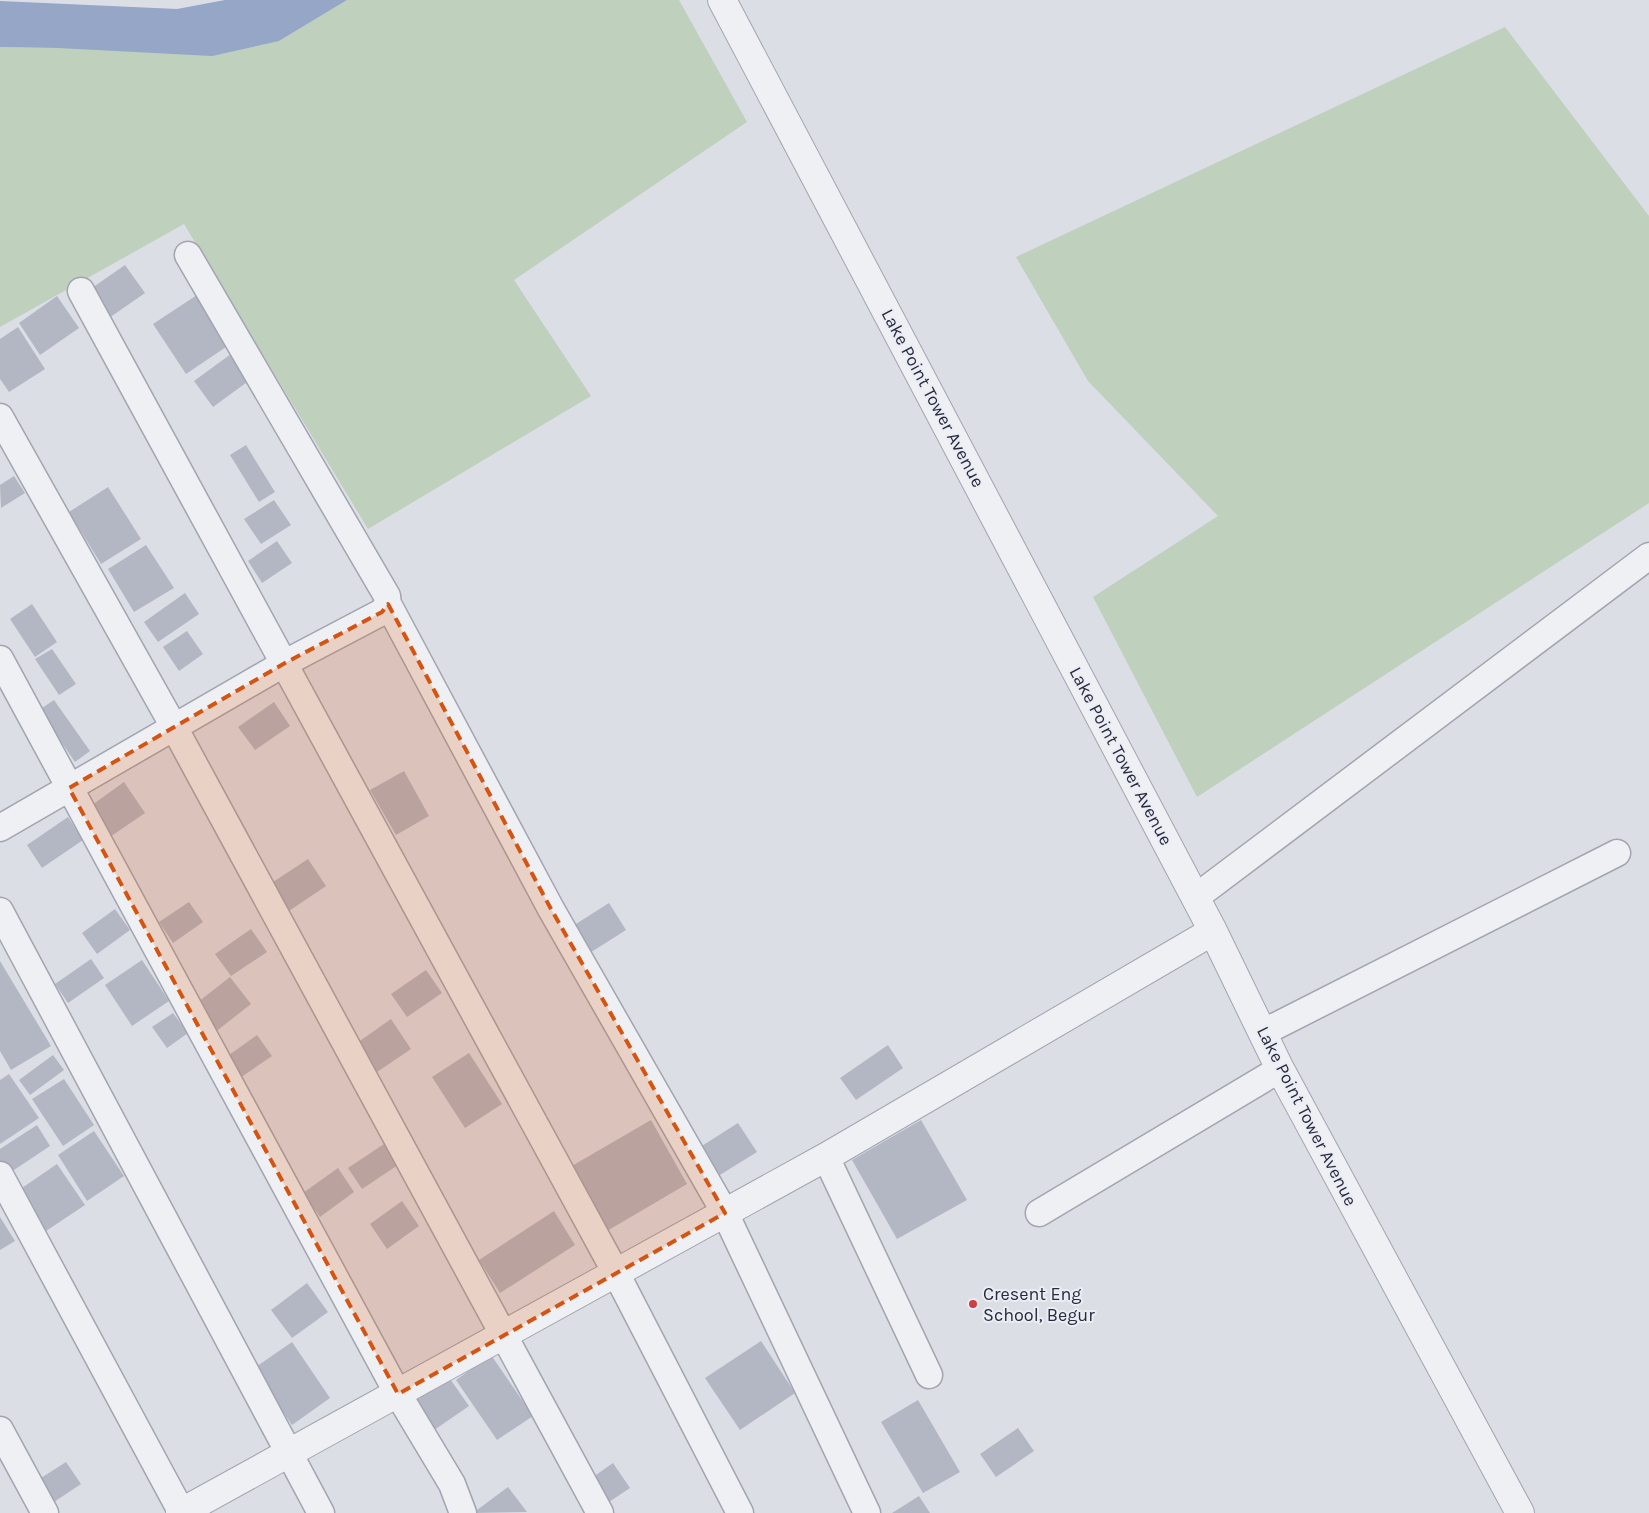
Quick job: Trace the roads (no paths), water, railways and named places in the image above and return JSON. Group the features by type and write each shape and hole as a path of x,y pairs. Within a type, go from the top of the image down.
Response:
{"street":[{"name":"Lake Point Tower Avenue","path":"722,0 1196,897 1264,1032 1280,1069 1520,1513"},
{"path":"188,254 386,596 388,604 550,909 724,1213 867,1513"},
{"path":"81,291 616,1273 740,1513"},
{"path":"0,417 174,727 600,1513"},
{"path":"1196,897 1648,558"},
{"path":"0,828 284,663 382,612 388,604"},
{"path":"0,659 398,1394 452,1484 463,1513"},
{"path":"1264,1032 1617,853"},
{"path":"0,911 321,1513"},
{"path":"0,1175 181,1513 826,1157 1213,931"},
{"path":"1039,1212 1280,1069"},
{"path":"826,1157 929,1375"},
{"path":"0,1430 45,1513"}],"water":[{"path":"225,0 347,0 279,41 212,56 0,47 0,1 177,9"}],"place":[{"name":"Cresent Eng School, Begur","path":"973,1304"}]}
